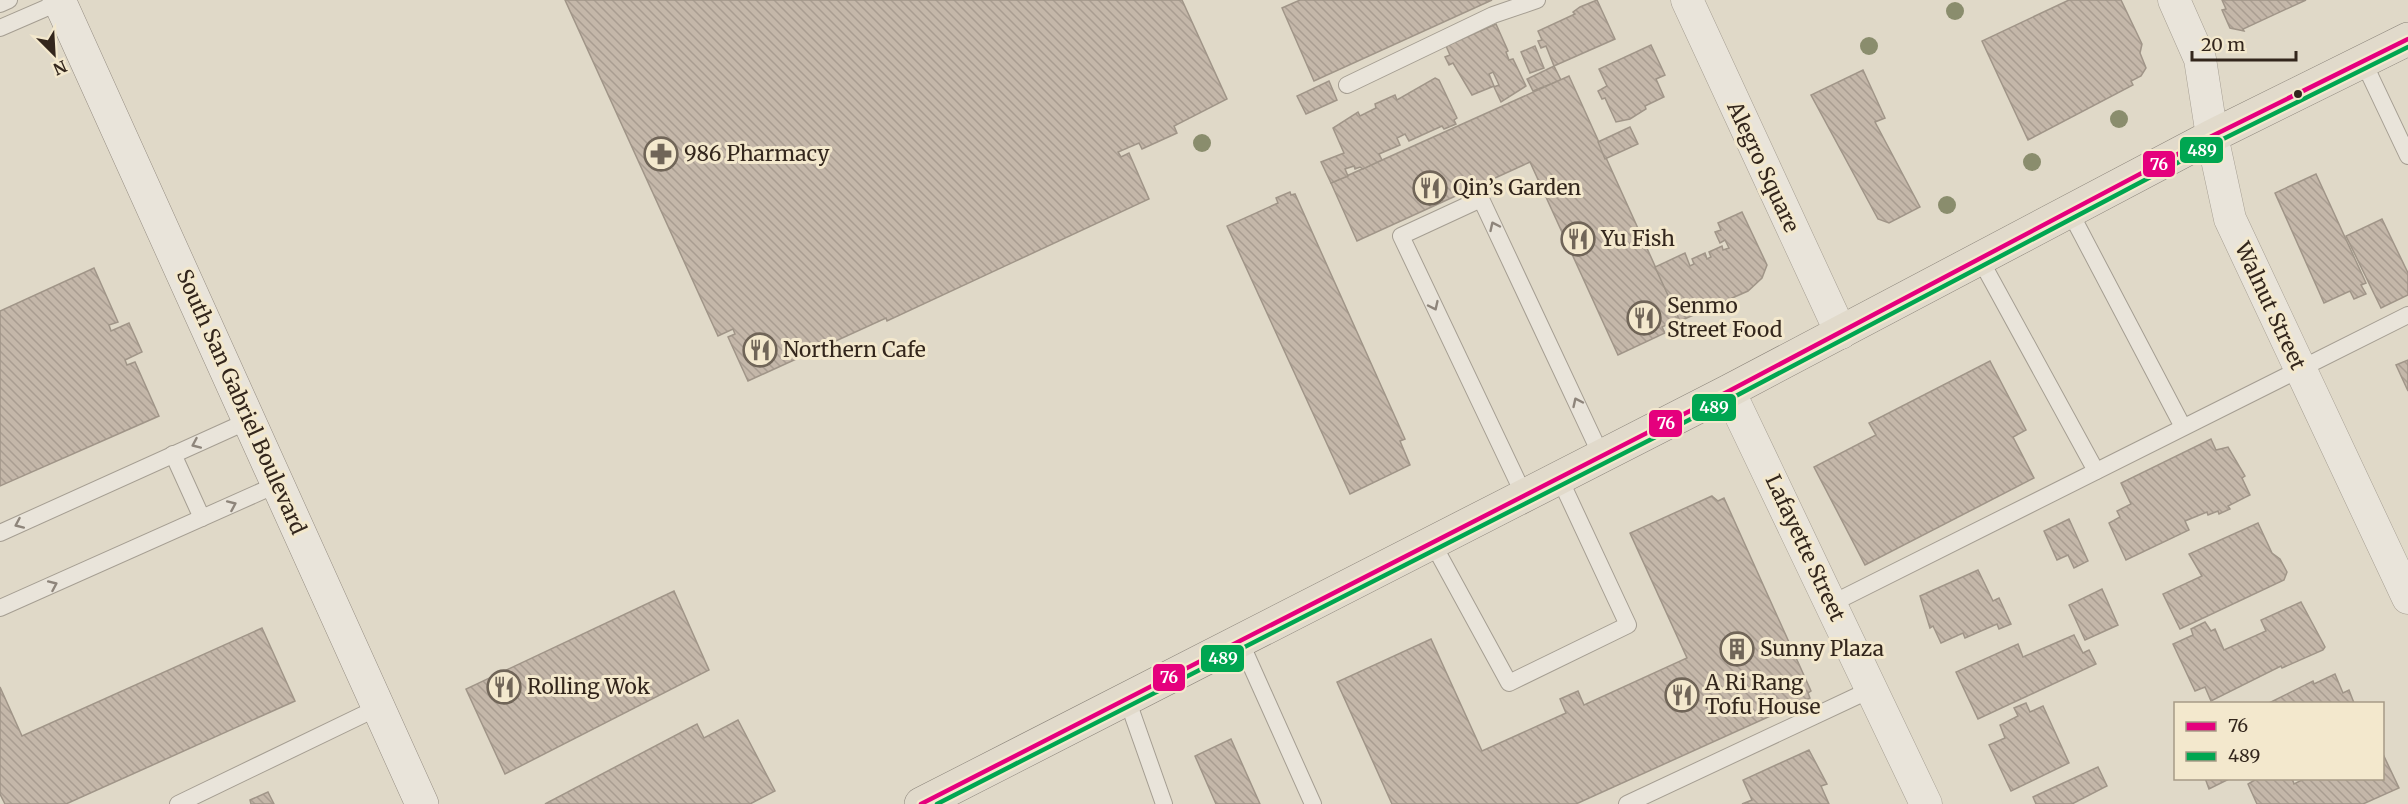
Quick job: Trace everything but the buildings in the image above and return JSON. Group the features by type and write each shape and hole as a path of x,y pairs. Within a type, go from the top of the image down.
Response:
{"main road":[{"name":"South San Gabriel Boulevard","path":"59,1 422,804"},
{"path":"921,804 1729,391 2212,136 2408,39"}],"street":[{"name":"Alegro Square","path":"1687,0 1841,333"},
{"name":"Walnut Street","path":"2174,0 2200,59 2212,136 2230,219 2408,598"},
{"name":"Lafayette Street","path":"1729,391 1926,804"}],"lane":[{"path":"0,4 9,0"},
{"path":"1347,85 1493,15 1538,0"},
{"path":"0,28 59,1"},
{"path":"2362,61 2408,156"},
{"path":"1524,495 1401,236 1481,199 1602,455"},
{"path":"2070,212 2183,427"},
{"path":"1980,259 2096,471"},
{"path":"1831,604 2408,315"},
{"path":"0,533 250,420"},
{"path":"173,454 202,518"},
{"path":"1432,542 1509,683 1628,625 1559,477"},
{"path":"0,608 278,484"},
{"path":"1240,641 1312,804"},
{"path":"1627,804 1872,689"},
{"path":"1127,699 1164,804"},
{"path":"178,804 379,707"}],"transit line":[{"name":"76","path":"921,804 1729,391 2212,136 2408,39"},
{"name":"489","path":"937,804 1732,398 2215,143 2408,47"}],"place":[{"name":"986 Pharmacy","path":"661,154"},
{"name":"Qin’s Garden","path":"1430,188"},
{"name":"Yu Fish","path":"1578,239"},
{"name":"Senmo Street Food","path":"1644,318"},
{"name":"Northern Cafe","path":"760,350"},
{"name":"Sunny Plaza","path":"1737,649"},
{"name":"Rolling Wok","path":"504,687"},
{"name":"A Ri Rang Tofu House","path":"1682,695"}]}
